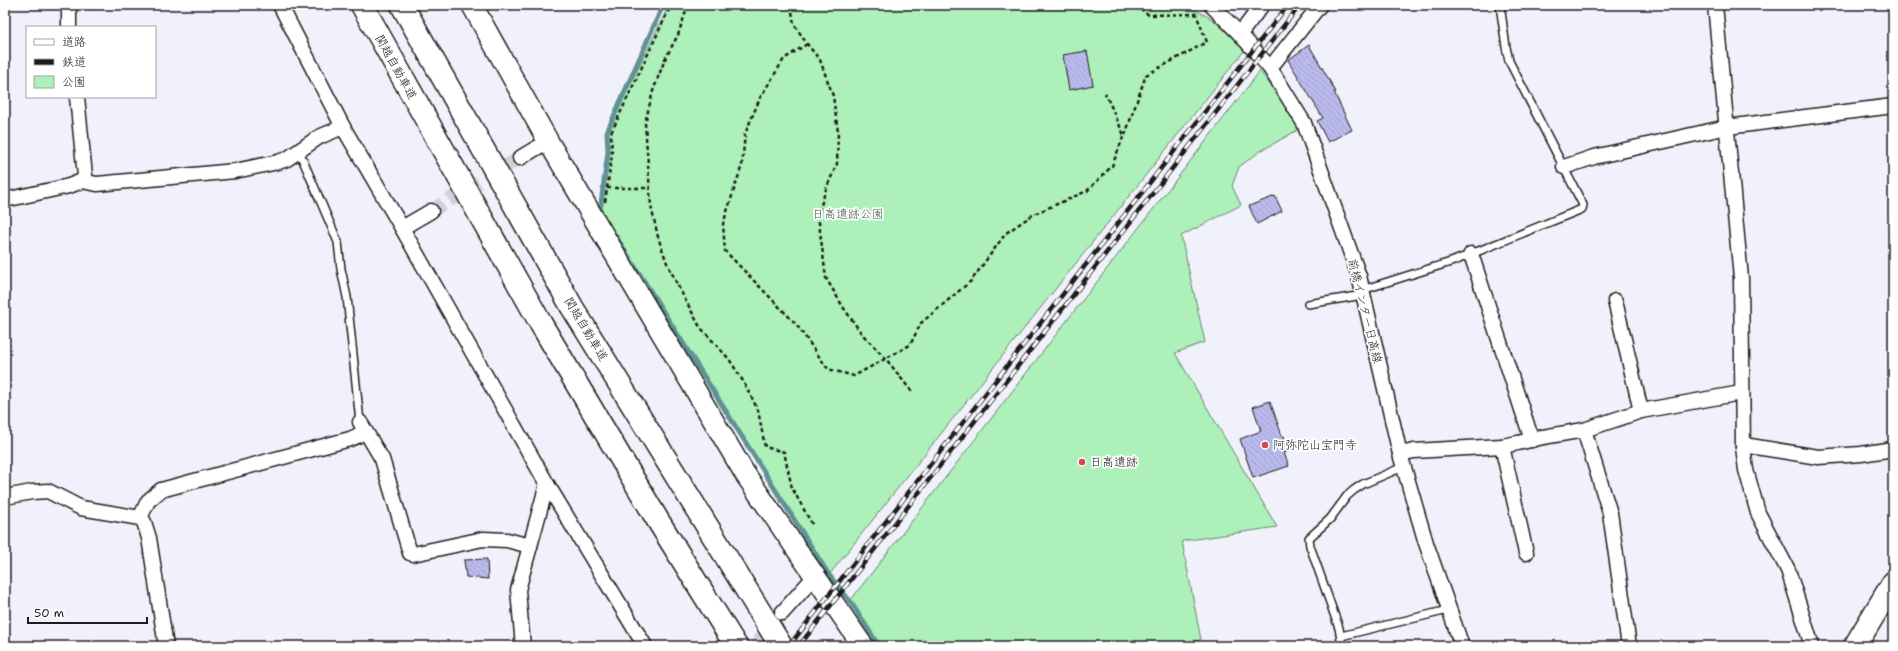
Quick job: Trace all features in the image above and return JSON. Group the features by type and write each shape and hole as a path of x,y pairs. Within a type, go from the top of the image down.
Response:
{"main road":[{"name":"関越自動車道","path":"362,5 545,331 657,519 736,646"},
{"name":"関越自動車道","path":"402,5 572,306 777,640"},
{"path":"1855,646 1893,583"}],"street":[{"path":"69,5 69,26"},
{"path":"280,5 343,127 547,484 645,646"},
{"path":"472,5 548,141 745,474 815,576 856,643"},
{"name":"前橋インター日高線","path":"1210,5 1240,34 1270,68 1304,123 1363,292 1402,461 1426,543 1448,610 1462,646"},
{"path":"1240,34 1262,5"},
{"path":"1270,68 1320,5"},
{"path":"1715,5 1741,278 1742,447 1748,478 1758,513 1788,570 1812,646"},
{"path":"77,98 84,176 82,181"},
{"path":"1564,167 1594,157 1727,127 1893,106"},
{"path":"5,200 69,186 82,181 97,184 235,171 278,162 298,152 318,137 343,127"},
{"path":"520,158 548,141"},
{"path":"402,228 431,211"},
{"path":"1471,254 1532,440"},
{"path":"1615,301 1641,411"},
{"path":"1402,461 1431,450 1502,446 1584,430 1641,411 1741,394"},
{"path":"140,518 148,500 162,490 350,439 357,436 362,426"},
{"path":"362,426 382,459 410,553 413,554 483,539 507,540 530,546"},
{"path":"1584,430 1610,513 1630,646"},
{"path":"1502,446 1526,553"},
{"path":"1742,447 1750,446 1818,457 1861,454 1893,449"},
{"path":"523,646 518,590 547,484"},
{"path":"5,497 32,492 48,491 81,508 140,518 144,522 149,538 166,646"},
{"path":"782,613 815,576"}],"lane":[{"path":"1308,304 1363,292 1407,277 1471,254 1582,209 1583,205 1509,61 1500,5"},
{"path":"298,152 302,158 338,242 340,269 347,297 362,426"},
{"path":"1342,646 1341,636 1310,546 1309,538 1330,519 1347,496 1354,490 1402,461"},
{"path":"1341,636 1448,610"}],"path":[{"path":"605,205 612,155 611,133 671,5"},
{"path":"688,5 678,35 665,59 653,91 644,123 651,206 658,237 667,263 700,327 729,359 743,381 758,410 765,447 784,452 792,488 814,526"},
{"path":"791,5 794,24 820,60 833,96 838,132 837,164 826,189 818,215 826,278 843,307 862,334 886,359 912,392"},
{"path":"807,44 784,59 760,98 745,134 742,164 723,224 725,251 796,324 828,368 854,376 910,345 920,323 971,281 1006,233 1034,214 1087,191 1112,166 1146,75 1207,42 1196,14 1149,15 1135,5"},
{"path":"1105,93 1124,136"},
{"path":"607,188 649,188"}],"green space":[{"name":"日高遺跡公園","path":"669,5 1175,5 1187,7 1197,11 1214,21 1244,51 829,575 600,211 608,152 607,132"},
{"path":"1260,71 1301,128 1259,152 1239,167 1232,186 1241,205 1181,236 1205,342 1175,353 1277,527 1182,541 1201,640 1150,646 879,646 850,601"}],"building":[{"path":"1309,45 1336,92 1334,92 1352,130 1328,142 1317,121 1323,118 1288,60"},
{"path":"1087,51 1093,85 1069,90 1063,55"},
{"path":"1275,196 1282,211 1257,224 1249,206"},
{"name":"阿弥陀山宝門寺","path":"1270,401 1282,436 1284,436 1289,451 1284,453 1289,466 1253,478 1240,439 1261,431 1253,407"},
{"path":"487,559 488,579 466,577 464,560"}],"waterway":[{"path":"602,215 600,211 608,152 607,132 663,5"},
{"path":"615,235 829,575 850,601 879,646"}],"tunnel":[{"path":"431,211 520,158"},
{"path":"756,646 774,623"}],"railway":[{"path":"789,646 1288,5"},
{"path":"799,646 1300,5"}],"place":[{"name":"阿弥陀山宝門寺","path":"1265,445"},
{"name":"日高遺跡","path":"1082,462"}]}
